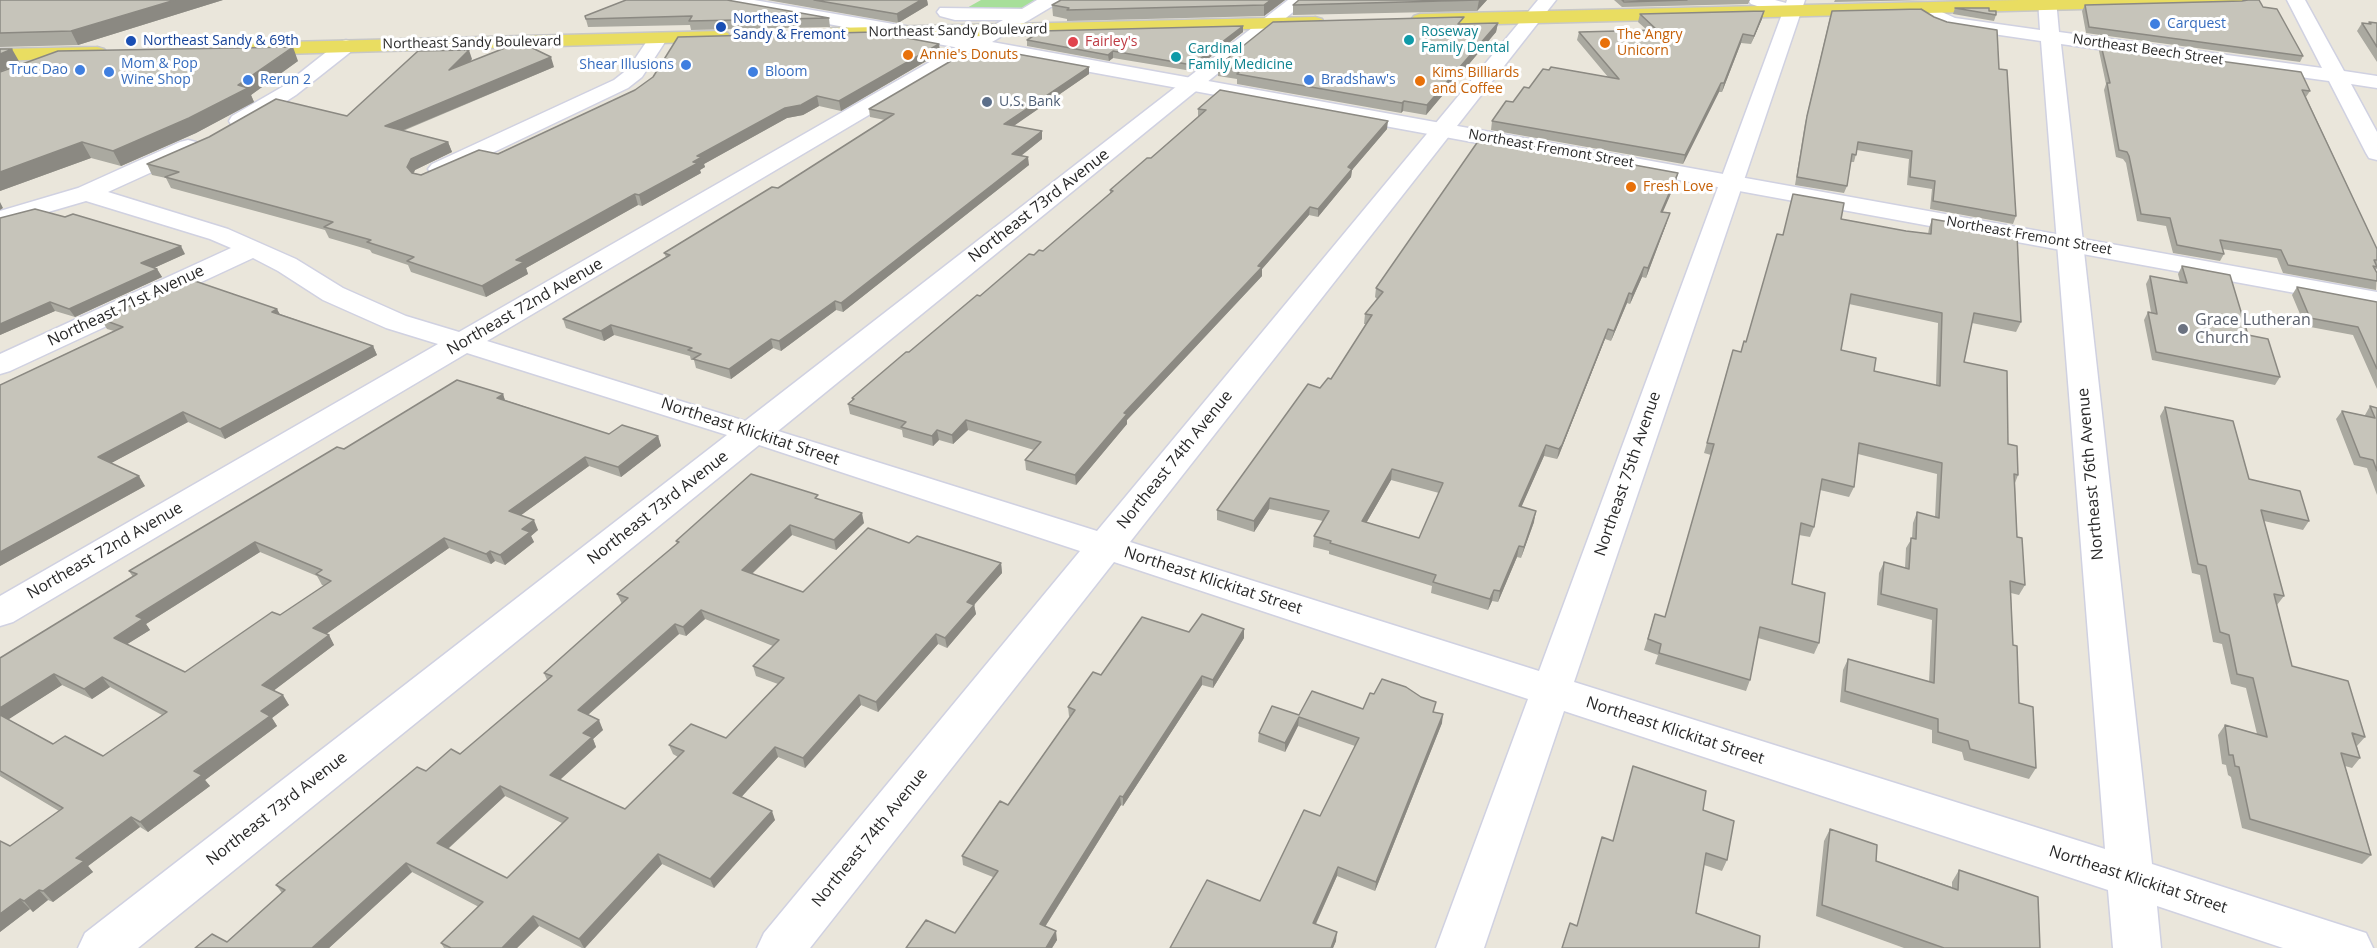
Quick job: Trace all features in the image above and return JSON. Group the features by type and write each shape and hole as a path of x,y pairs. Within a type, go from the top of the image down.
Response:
{"main road":[{"path":"1405,21 1540,9 1793,6 1922,8 2048,14 2239,0"},
{"name":"Northeast Sandy Boulevard","path":"813,35 905,32 986,37 1336,23"},
{"name":"Northeast Sandy Boulevard","path":"231,50 738,37"},
{"path":"0,55 116,52"}],"street":[{"name":"Northeast Fremont Street","path":"724,0 905,32 986,37 1193,84 2377,300"},
{"path":"905,32 968,0"},
{"name":"Northeast 72nd Avenue","path":"0,613 1050,0"},
{"name":"Northeast 73rd Avenue","path":"102,948 1299,0"},
{"path":"1757,0 1793,6"},
{"path":"2296,0 2377,153"},
{"name":"Northeast 75th Avenue","path":"1460,948 1793,6"},
{"name":"Northeast Beech Street","path":"1922,8 1952,23 2048,14 2335,76 2377,82"},
{"name":"Northeast 74th Avenue","path":"781,948 1540,9"},
{"path":"946,12 955,15 1029,13"},
{"name":"Northeast 76th Avenue","path":"2048,14 2068,243 2137,948"},
{"path":"425,176 621,84 635,73 658,39"},
{"path":"0,219 86,193 215,135 270,104 346,46"},
{"path":"18,75 75,53"},
{"name":"Northeast Klickitat Street","path":"86,193 219,234 253,248 368,310 396,322 753,433 2349,948"},
{"name":"Northeast 71st Avenue","path":"0,365 253,248"}],"green space":[{"path":"981,0 1040,0 1019,10 965,9"}],"building":[{"path":"0,0 175,0 71,31 0,33"},
{"path":"626,0 727,0 829,18 689,21 692,16 586,19 585,16"},
{"path":"814,0 921,0 897,14"},
{"path":"1061,0 1271,0 1264,5 1067,10 1069,8 1052,5"},
{"path":"1299,0 1479,0 1293,5"},
{"path":"1622,0 1687,0 1624,2"},
{"path":"2259,0 2263,7 2277,9 2303,56 2089,27 2085,5 2242,1"},
{"path":"1955,8 1989,8 1989,11 1996,11 1996,15"},
{"path":"1921,9 1947,22 1997,30 1999,69 2007,70 2016,216 1933,201 1935,181 1910,177 1912,151 1858,142 1856,155 1852,154 1847,186 1797,177 1807,116 1832,11"},
{"path":"1764,11 1754,36 1743,34 1724,83 1721,83 1685,155 1492,121 1506,101 1513,102 1524,87 1529,88 1543,69 1549,70 1551,67 1619,79 1579,32 1657,30 1640,14"},
{"path":"1464,17 1458,24 1498,23 1427,105 1404,101 1402,103 1237,74 1241,70 1218,66 1273,22"},
{"path":"2369,22 2377,23 2377,47 2362,23 2371,24"},
{"path":"1243,26 1192,65 1113,51 1108,55 1027,40 1041,31"},
{"path":"875,32 939,44 839,101 817,96 801,105 785,108 697,156 702,157 693,162 698,163 639,195 635,194 516,260 524,262 482,286 407,261 414,257 367,242 371,240 324,227 333,222 165,177 179,172 147,164 209,137 276,99 347,116 418,51 469,50 449,70 520,42 551,57 385,126 448,142 411,159 407,167 412,173 421,175 479,150 498,154 635,90 653,77 678,37"},
{"path":"2101,45 2301,72 2310,91 2302,90 2377,249 2377,260 2374,260 2377,267 2373,266 2377,273 2377,281 2288,265 2281,250 2220,240 2224,254 2177,245 2170,218 2141,214 2129,156 2127,152 2119,150 2107,83 2110,83"},
{"path":"293,47 238,85 248,88 189,118 113,151 82,142 0,172 0,72 58,51"},
{"path":"0,49 12,49 0,54"},
{"path":"968,51 998,57 1006,52 1089,67 1004,124 1042,131 1012,154 1028,157 841,303 835,301 779,341 771,339 729,369 693,359 701,354 688,350 692,348 611,325 601,331 563,319 670,255 664,253 772,187 778,188 894,114 869,109"},
{"path":"1220,90 1388,121 1348,167 1352,169 1318,209 1310,207 1258,266 1262,267 1124,413 1127,414 1075,475 1025,460 1041,442 966,420 952,435 937,430 932,436 901,427 906,422 848,404 906,352 909,352 977,295 980,296 1029,254 1034,255 1039,250 1043,251 1113,191 1110,190 1206,110 1198,109"},
{"path":"1481,137 1678,173 1661,212 1670,213 1648,268 1644,267 1632,294 1629,293 1614,331 1608,329 1562,445 1559,449 1546,445 1519,506 1536,511 1524,547 1519,546 1500,591 1494,590 1490,599 1433,582 1436,575 1314,536 1329,511 1270,498 1254,521 1217,510 1308,384 1320,388 1328,378 1331,379 1372,315 1365,314 1383,292 1376,288","holes":["1392,469 1443,483 1419,538 1362,521"]},
{"path":"1793,194 1844,203 1841,219 1906,231 1931,234 1932,219 2017,234 2021,322 1974,313 1964,362 2007,371 2008,444 2017,446 2018,475 2014,474 2017,537 2022,538 2025,585 2010,581 2013,645 2017,646 2019,703 2033,707 2036,768 1970,749 1968,741 1938,732 1938,719 1845,691 1848,659 1934,683 1937,609 1881,594 1884,562 1909,569 1911,538 1916,539 1917,512 1939,518 1942,463 1859,443 1854,487 1822,479 1814,527 1801,523 1792,584 1825,593 1819,643 1760,627 1750,680 1659,653 1661,644 1648,639 1655,614 1665,617 1714,444 1707,443 1733,350 1741,352 1744,341 1746,342 1777,234 1783,235","holes":["1851,294 1942,313 1940,386 1874,371 1876,358 1841,350"]},
{"path":"35,209 65,217 73,214 181,246 141,263 157,269 69,309 50,302 0,324 0,218"},
{"name":"Grace Lutheran Church","path":"2182,266 2230,275 2248,335 2268,339 2280,377 2156,352 2148,312 2157,314 2150,276 2187,283"},
{"path":"189,279 277,309 272,312 373,346 220,429 183,412 98,457 139,476 0,552 0,385 123,327 101,319"},
{"path":"2297,287 2377,302 2377,369 2358,327 2310,318"},
{"path":"457,380 503,394 497,398 609,434 622,425 658,436 618,467 585,457 509,511 534,520 522,529 530,532 500,555 490,551 486,554 444,538 313,628 329,635 262,685 283,695 261,711 270,716 194,771 202,775 140,822 131,817 76,858 84,861 43,891 39,890 24,901 20,899 0,914 0,841 10,846 63,808 0,771 0,715 53,744 65,736 103,756 167,712 102,677 84,689 54,674 0,708 0,658 137,574 129,571 337,447 344,449","holes":["255,542 322,570 316,574 331,581 280,615 272,612 185,672 114,638 143,619 136,616"]},
{"path":"2370,406 2377,408 2377,471 2373,460 2360,457 2342,411 2375,418"},
{"path":"2165,407 2233,421 2249,479 2300,491 2309,521 2261,510 2284,596 2274,594 2292,666 2348,681 2365,737 2352,733 2360,758 2341,753 2371,855 2250,819 2239,767 2235,766 2233,755 2229,755 2225,725 2267,737 2253,678 2237,674 2229,635 2220,632 2206,566 2198,564"},
{"path":"751,474 818,495 815,498 862,513 834,540 790,525 742,570 803,592 868,528 909,543 917,536 1001,563 967,602 974,605 945,638 936,634 876,702 859,695 803,758 775,747 733,793 772,811 710,879 658,854 579,939 533,916 502,948 451,948 441,943 483,902 406,863 312,948 195,948 212,934 227,942 285,890 276,885 417,767 426,771 451,749 460,754 552,676 544,673 628,598 617,594 679,542 676,541","holes":["701,610 779,640 753,666 784,678 726,738 691,724 669,745 684,751 625,809 550,775 592,737 583,733 599,720 578,710 675,624 683,627","500,786 568,818 507,878 437,843"]},
{"path":"1202,614 1244,629 1213,680 1202,676 1123,797 1120,796 1040,924 1056,931 1046,948 906,948 926,920 955,933 998,871 962,856 1000,801 1008,805 1075,710 1068,707 1093,672 1101,675 1142,617 1189,632"},
{"path":"1382,679 1406,687 1421,697 1436,702 1433,712 1443,714 1376,882 1338,867 1313,923 1337,932 1331,948 1170,948 1207,880 1260,901 1304,810 1320,816 1359,738 1299,717 1285,743 1259,733 1272,706 1299,715 1312,691 1363,709 1370,693 1374,694"},
{"path":"1633,766 1706,791 1703,810 1734,821 1727,860 1706,853 1696,913 1760,936 1759,948 1562,948 1570,923 1577,926 1602,837 1613,841"},
{"path":"1830,829 1877,845 1876,861 1958,890 1959,870 2038,897 2040,948 1944,948 1822,905"}],"place":[{"name":"Carquest","path":"2155,24"},
{"name":"Northeast Sandy & Fremont","path":"721,27"},
{"name":"Roseway Family Dental","path":"1409,40"},
{"name":"Northeast Sandy & 69th","path":"131,41"},
{"name":"Fairley's","path":"1073,42"},
{"name":"The Angry Unicorn","path":"1605,43"},
{"name":"Annie's Donuts","path":"908,55"},
{"name":"Cardinal Family Medicine","path":"1176,57"},
{"name":"Shear Illusions","path":"686,65"},
{"name":"Truc Dao","path":"80,70"},
{"name":"Mom & Pop Wine Shop","path":"109,72"},
{"name":"Bloom","path":"753,72"},
{"name":"Rerun 2","path":"248,80"},
{"name":"Bradshaw's","path":"1309,80"},
{"name":"Kims Billiards and Coffee","path":"1420,81"},
{"name":"U.S. Bank","path":"987,102"},
{"name":"Fresh Love","path":"1631,187"},
{"name":"Grace Lutheran Church","path":"2183,329"}]}
